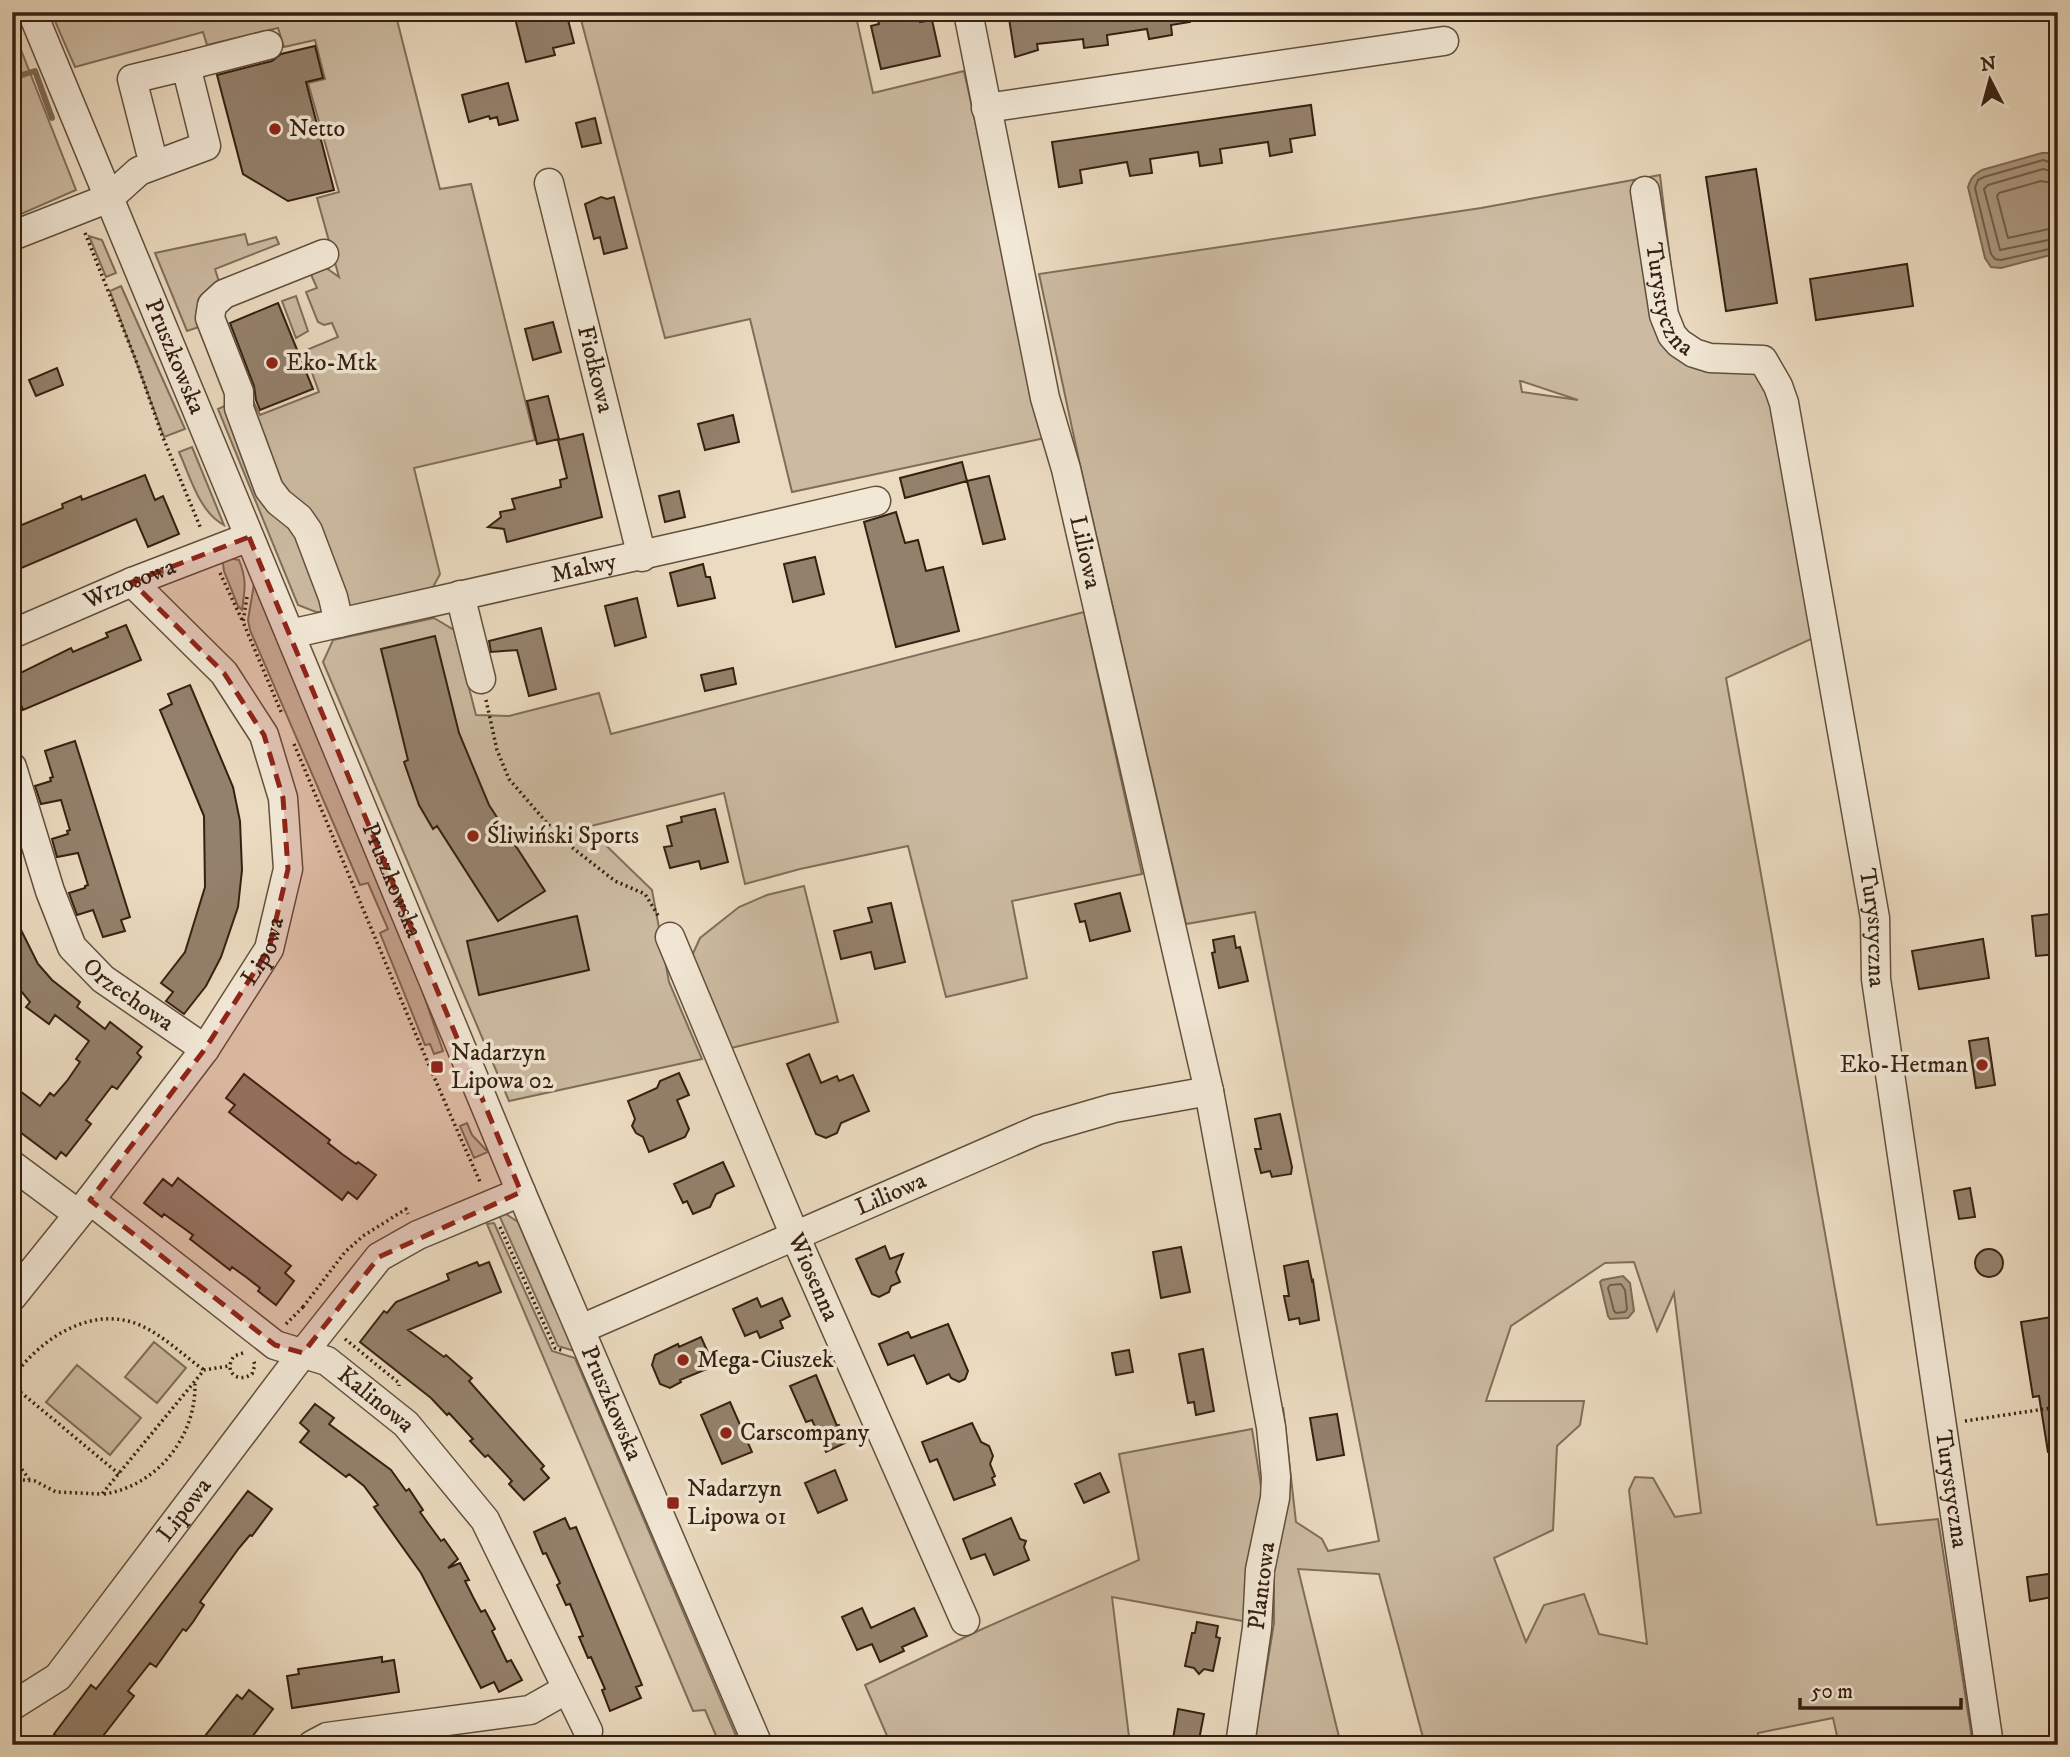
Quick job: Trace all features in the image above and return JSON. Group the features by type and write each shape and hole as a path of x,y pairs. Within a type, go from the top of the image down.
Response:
{"street":[{"name":"Pruszkowska","path":"32,12 521,1192 758,1745"},
{"name":"Liliowa","path":"968,12 1045,398 1066,469 1209,1091 1271,1427"},
{"path":"986,108 1444,41"},
{"path":"154,166 132,79 268,45"},
{"path":"12,236 109,198 134,175 206,146 186,66"},
{"name":"Fiołkowa","path":"549,183 642,557"},
{"name":"Turystyczna","path":"1645,191 1664,315 1672,335 1694,353 1710,358 1763,360 1784,403 1875,918 1876,979 1989,1745"},
{"path":"324,254 224,294 212,305 210,318 239,392 239,408 269,489 279,502 299,518 308,531 333,597 339,623"},
{"name":"Malwy","path":"290,634 642,557 876,501"},
{"name":"Wrzosowa","path":"12,634 132,582 250,537"},
{"name":"Lipowa","path":"12,1297 205,1049 269,949 288,869 283,798 264,735 224,673 132,582"},
{"path":"460,595 481,679"},
{"name":"Orzechowa","path":"12,767 50,891 72,947 103,979 205,1049"},
{"name":"Wiosenna","path":"670,937 795,1236 965,1620"},
{"name":"Liliowa","path":"581,1329 1038,1130 1114,1108 1209,1091"},
{"name":"Kalinowa","path":"12,1165 84,1207 275,1345 327,1361 406,1424 485,1520 588,1731"},
{"name":"Lipowa","path":"12,1706 58,1677 379,1257 418,1235 521,1192"},
{"name":"Plantowa","path":"1240,1745 1257,1628 1260,1570 1275,1498 1276,1477 1271,1427"},
{"path":"312,1745 327,1737 530,1710 567,1689"}],"path":[{"path":"85,229 85,236 137,363 162,435 202,531"},
{"path":"217,565 285,722"},
{"path":"243,622 249,589"},
{"path":"481,679 497,750 509,779 560,838 615,881 645,894 670,937"},
{"path":"290,734 431,1074 482,1185"},
{"path":"12,1379 23,1362 49,1340 67,1329 87,1322 107,1320 122,1320 139,1325 176,1348 204,1370"},
{"path":"241,1353 251,1357 255,1366 252,1374 245,1378 232,1374 229,1366 234,1356 241,1353"},
{"path":"102,1494 204,1370 229,1366"},
{"path":"12,1479 30,1481 56,1492 102,1494 124,1491 170,1456 190,1422 195,1381"},
{"path":"13,1388 119,1474"},
{"path":"1943,1424 2058,1407"},
{"path":"12,1456 30,1481"}],"highlighted area":[{"path":"249,537 521,1192 379,1257 303,1353 275,1345 90,1200 205,1049 269,949 288,869 283,798 264,735 224,673 132,582"}],"shaded area":[{"path":"51,12 395,12 440,189 471,184 535,440 414,468 440,574 432,589 348,607 278,488 250,395 260,415 319,392 304,351 338,337 332,323 324,325 318,322 306,292 317,288 309,270 325,267 339,277 317,198 339,192 308,83 325,79 315,40 284,47 278,28 207,45 203,32 75,67"},
{"path":"579,12 855,12 873,93 964,71 1045,438 792,492 750,319 665,338"},
{"path":"12,27 76,190 12,218"},
{"path":"1660,175 1680,344 1758,365 1791,453 1820,635 1726,678 1877,1525 1938,1519 1973,1745 1839,1745 1833,1718 1758,1733 1757,1745 1425,1745 1379,1574 1298,1569 1341,1745 1254,1745 1274,1623 1274,1561 1285,1503 1283,1407 1296,1522 1322,1539 1328,1551 1379,1541 1255,912 1186,924 1080,465 1039,274 1481,208","holes":["1521,381 1578,400 1522,392","1634,1262 1657,1331 1674,1293 1701,1513 1675,1517 1653,1478 1635,1477 1629,1490 1647,1644 1599,1634 1584,1594 1544,1605 1526,1642 1494,1558 1553,1530 1557,1446 1580,1425 1584,1401 1486,1401 1511,1326 1605,1263"]},
{"path":"245,234 248,245 276,237 279,244 215,269 220,285 199,327 187,331 155,253"},
{"path":"89,236 102,240 116,273 106,277"},
{"path":"121,286 185,429 164,437 110,291"},
{"path":"296,296 308,331 296,338 282,301"},
{"path":"229,404 290,521 325,599 323,612 298,605 218,409"},
{"path":"192,447 224,525 208,511 191,482 179,452"},
{"path":"222,557 239,560 245,585 242,610 224,571"},
{"path":"255,578 398,920 443,1051 434,1054 430,1044 425,1045 380,933 388,929 368,883 360,885 250,630 248,620"},
{"path":"1084,612 1142,874 1012,901 1027,978 946,997 908,846 800,869 745,884 724,793 587,827 652,890 669,982 702,1059 509,1101 323,662 333,640 434,618 454,630 476,715 509,716 599,693 611,734"},
{"path":"804,886 838,1022 731,1048 690,960 700,938 739,907 767,895"},
{"path":"467,1123 472,1135 488,1152 474,1158 460,1126"},
{"path":"506,1214 518,1222 552,1302 578,1352 558,1346 499,1215"},
{"path":"494,1223 552,1351 575,1358 740,1745 720,1745 705,1710 693,1711 487,1224"},
{"path":"154,1342 186,1368 157,1403 125,1377"},
{"path":"77,1365 141,1418 110,1455 46,1402"},
{"path":"1252,1429 1264,1505 1248,1622 1112,1597 1130,1745 891,1745 865,1685 980,1630 1139,1560 1119,1454"}],"water":[{"path":"2050,153 2058,162 2058,253 2001,268 1991,267 1985,258 1968,187 1970,181 1982,170"},
{"path":"1623,1276 1630,1283 1634,1311 1628,1318 1610,1319 1600,1282"}],"building":[{"path":"536,12 566,12 574,43 553,48 555,55 526,62 515,18"},
{"path":"876,12 918,12 920,22 932,20 940,56 881,69 871,26 879,24"},
{"path":"1008,12 1189,12 1190,22 1171,25 1172,35 1149,39 1147,29 1107,35 1108,45 1084,48 1083,39 1037,44 1038,50 1015,57"},
{"name":"Netto","path":"315,46 323,78 306,82 334,190 288,201 243,174 217,75 272,61 281,54"},
{"path":"508,83 518,120 499,125 497,117 490,119 489,116 469,122 462,95"},
{"path":"1311,105 1315,135 1290,139 1292,152 1270,156 1268,142 1220,149 1222,163 1200,166 1198,152 1150,159 1152,173 1130,176 1127,162 1080,170 1082,183 1059,187 1052,142"},
{"path":"595,118 601,143 582,147 576,123"},
{"path":"1756,169 1777,303 1726,311 1706,177"},
{"path":"601,197 614,197 627,248 604,254 600,237 594,239 585,204"},
{"path":"1907,264 1913,306 1816,320 1810,279"},
{"name":"Eko-Mtk","path":"278,303 313,389 260,410 254,386 230,323"},
{"path":"553,322 561,352 533,360 525,329"},
{"path":"57,368 63,385 36,396 29,380"},
{"path":"548,396 559,439 537,444 527,401"},
{"path":"733,415 739,442 705,450 698,424"},
{"path":"583,434 602,517 507,542 504,529 488,527 501,517 500,512 515,509 512,499 561,487 560,480 567,478 558,440"},
{"path":"962,462 967,481 905,498 900,478"},
{"path":"145,475 155,500 163,496 179,534 148,547 136,519 12,572 12,529 63,508 62,504 81,496 82,500"},
{"path":"989,476 1005,539 983,544 967,481"},
{"path":"679,491 685,517 665,522 659,496"},
{"path":"896,512 905,543 918,540 926,571 943,567 959,631 896,647 864,522"},
{"path":"815,557 824,594 793,602 784,564"},
{"path":"703,564 706,577 710,577 715,598 678,606 670,573"},
{"path":"637,598 646,637 615,646 605,606"},
{"path":"126,625 141,660 23,710 18,697 12,700 12,677 71,648 73,652 108,637 106,633"},
{"path":"541,628 556,689 529,696 517,650 491,652 489,641"},
{"path":"435,636 459,733 489,805 545,891 498,921 437,826 433,829 419,805 404,762 408,760 381,649"},
{"path":"733,668 736,684 705,691 701,675"},
{"path":"190,685 233,787 240,821 242,870 238,907 221,957 206,986 184,1014 166,1001 173,992 161,983 185,952 205,887 204,816 160,710 172,704 168,694"},
{"path":"75,741 130,917 121,920 125,931 103,937 93,910 77,915 69,893 88,885 78,853 57,857 52,839 68,834 67,831 70,830 61,800 41,804 35,786 51,781 50,778 53,777 45,751"},
{"path":"715,809 728,862 701,869 699,861 670,868 664,847 672,846 667,826 682,822 681,817"},
{"path":"1120,893 1130,931 1090,941 1085,921 1080,922 1075,904"},
{"path":"891,903 905,962 875,969 871,952 841,959 834,931 872,922 868,908"},
{"path":"12,912 38,964 52,980 80,1002 77,1007 105,1029 110,1022 142,1047 137,1053 141,1057 117,1089 112,1086 86,1120 91,1124 66,1156 61,1152 56,1159 12,1126 12,1085 40,1106 50,1093 54,1096 67,1081 80,1062 76,1059 89,1041 55,1015 49,1024 26,1007 30,1002 12,980"},
{"path":"2058,913 2058,954 2036,956 2032,916"},
{"path":"577,916 589,970 479,995 467,941"},
{"path":"1234,936 1236,948 1240,947 1248,981 1219,988 1212,953 1215,952 1213,940"},
{"path":"1983,939 1989,978 1919,989 1912,951"},
{"path":"1988,1038 1995,1085 1976,1088 1969,1041"},
{"path":"809,1054 821,1083 837,1076 839,1081 853,1075 869,1111 841,1123 837,1133 826,1138 816,1134 787,1064"},
{"path":"679,1073 689,1095 677,1100 689,1129 685,1137 649,1152 643,1137 636,1133 632,1126 635,1119 628,1101 657,1088 660,1081"},
{"path":"244,1074 330,1140 328,1143 342,1154 376,1175 357,1199 348,1192 342,1200 229,1112 235,1105 226,1098"},
{"path":"1280,1114 1292,1167 1291,1174 1272,1177 1270,1171 1261,1173 1255,1149 1261,1149 1255,1119"},
{"path":"723,1162 734,1186 716,1194 710,1207 693,1214 687,1201 683,1203 674,1184"},
{"path":"178,1178 291,1266 285,1273 294,1281 276,1305 246,1277 232,1267 230,1270 190,1239 193,1235 144,1203 163,1179 172,1186"},
{"path":"1970,1188 1975,1217 1959,1219 1954,1191"},
{"path":"885,1246 890,1259 903,1254 896,1272 900,1282 879,1297 872,1294 856,1259"},
{"path":"1181,1247 1190,1292 1161,1298 1153,1252"},
{"path":"1989,1249 1999,1253 2003,1263 1999,1273 1989,1277 1979,1273 1975,1263 1979,1253"},
{"path":"1308,1261 1319,1320 1300,1324 1299,1318 1289,1320 1284,1296 1289,1296 1284,1266"},
{"path":"477,1262 479,1266 489,1262 501,1292 408,1330 444,1357 446,1355 472,1378 469,1381 544,1466 541,1469 549,1478 524,1500 509,1484 512,1481 488,1455 485,1457 470,1441 473,1439 449,1413 447,1415 431,1398 360,1342 384,1311 387,1313 396,1302 449,1280 447,1274"},
{"path":"757,1298 761,1307 782,1298 790,1316 780,1321 783,1328 760,1338 757,1331 745,1336 733,1309"},
{"path":"2058,1316 2058,1452 2048,1452 2039,1396 2033,1397 2021,1322"},
{"path":"948,1324 968,1371 965,1379 959,1382 949,1374 927,1384 914,1355 888,1365 879,1344 908,1332 911,1338"},
{"name":"Mega-Ciuszek","path":"701,1337 714,1366 680,1380 681,1382 670,1388 660,1384 652,1365 655,1355"},
{"path":"1203,1349 1214,1411 1196,1415 1194,1402 1188,1403 1179,1354"},
{"path":"1129,1350 1133,1372 1116,1375 1112,1353"},
{"path":"816,1375 837,1426 839,1425 847,1442 826,1452 812,1420 806,1422 790,1386"},
{"name":"Carscompany","path":"730,1402 752,1452 722,1464 701,1415"},
{"path":"315,1404 334,1418 329,1424 391,1470 406,1491 409,1489 423,1510 420,1512 458,1559 448,1568 460,1563 469,1580 465,1581 473,1597 481,1612 485,1610 495,1629 492,1631 507,1662 511,1660 522,1680 499,1692 494,1682 481,1688 421,1573 374,1507 378,1505 364,1486 349,1474 346,1477 300,1442 309,1431 300,1423"},
{"path":"1337,1414 1344,1455 1317,1460 1310,1418"},
{"path":"972,1423 981,1442 989,1446 993,1456 990,1464 995,1485 954,1500 937,1459 930,1462 922,1442"},
{"path":"835,1470 847,1500 818,1513 805,1483"},
{"path":"1100,1473 1109,1492 1084,1503 1075,1484"},
{"path":"248,1491 272,1509 252,1536 239,1548 200,1602 204,1605 193,1622 186,1631 183,1629 156,1667 150,1663 128,1691 134,1696 96,1745 53,1745 58,1737 54,1734 91,1685 96,1689"},
{"path":"565,1518 570,1529 576,1527 642,1685 636,1687 641,1698 610,1711 602,1690 605,1689 579,1637 583,1636 570,1604 566,1605 557,1585 560,1583 534,1532"},
{"path":"1011,1518 1020,1539 1026,1541 1024,1547 1029,1560 994,1575 985,1554 971,1559 963,1539"},
{"path":"2056,1573 2058,1596 2030,1601 2027,1577"},
{"path":"862,1608 871,1628 914,1608 927,1636 902,1647 904,1651 880,1662 872,1644 857,1650 842,1617"},
{"path":"1197,1622 1218,1626 1216,1637 1220,1638 1213,1671 1204,1669 1199,1674 1194,1668 1185,1666"},
{"path":"382,1657 382,1662 394,1660 399,1692 292,1708 287,1676 299,1674 298,1669"},
{"path":"249,1690 273,1709 246,1745 198,1745 237,1695 242,1699"},
{"path":"1178,1709 1204,1714 1198,1745 1172,1745"}],"waterway":[{"path":"2055,12 2058,26"},
{"path":"12,78 35,71 52,118"}],"place":[{"name":"Netto","path":"275,129"},
{"name":"Eko-Mtk","path":"272,363"},
{"name":"Śliwiński Sports","path":"473,836"},
{"name":"Eko-Hetman","path":"1982,1065"},
{"name":"Nadarzyn Lipowa 02","path":"437,1067"},
{"name":"Mega-Ciuszek","path":"683,1360"},
{"name":"Carscompany","path":"726,1433"},
{"name":"Nadarzyn Lipowa 01","path":"673,1503"}]}
